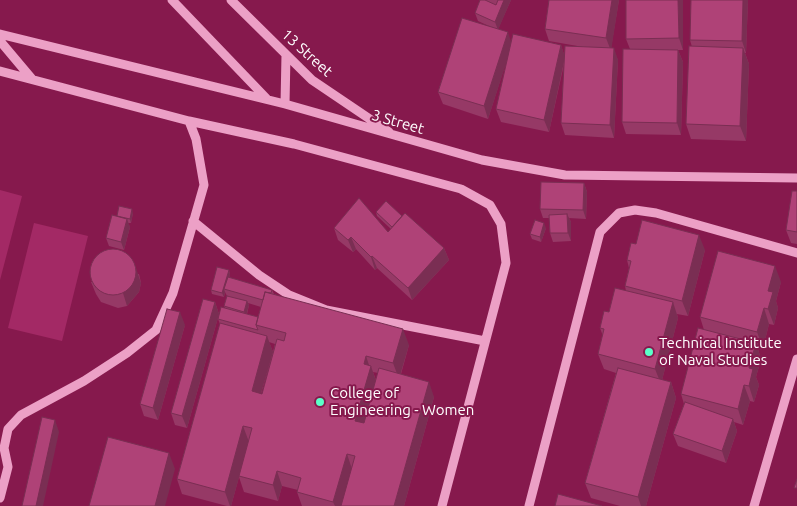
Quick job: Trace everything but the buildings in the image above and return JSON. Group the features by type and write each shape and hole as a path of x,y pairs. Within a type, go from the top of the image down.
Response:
{"street":[{"path":"172,0 268,100"},
{"name":"13 Street","path":"231,0 312,80 396,136"},
{"name":"3 Street","path":"0,34 285,104 482,160 564,175 797,178"},
{"path":"0,40 32,80"},
{"path":"285,104 286,55"},
{"path":"0,72 189,121 294,144 461,189 490,205 501,224 506,263 442,506"},
{"path":"0,498 8,467 4,448 8,429 21,415 84,381 127,353 156,330 173,293 204,185 196,139 189,121"},
{"path":"529,506 600,232 619,213 635,210 656,213 797,253"},
{"path":"193,221 259,275 289,295 326,310 486,341"},
{"path":"754,506 797,359"}],"shaded area":[{"path":"0,190 22,196 0,280"},
{"path":"34,223 88,236 62,341 8,328"}],"place":[{"name":"Technical Institute of Naval Studies","path":"649,352"},
{"name":"College of Engineering - Women","path":"320,402"}]}
